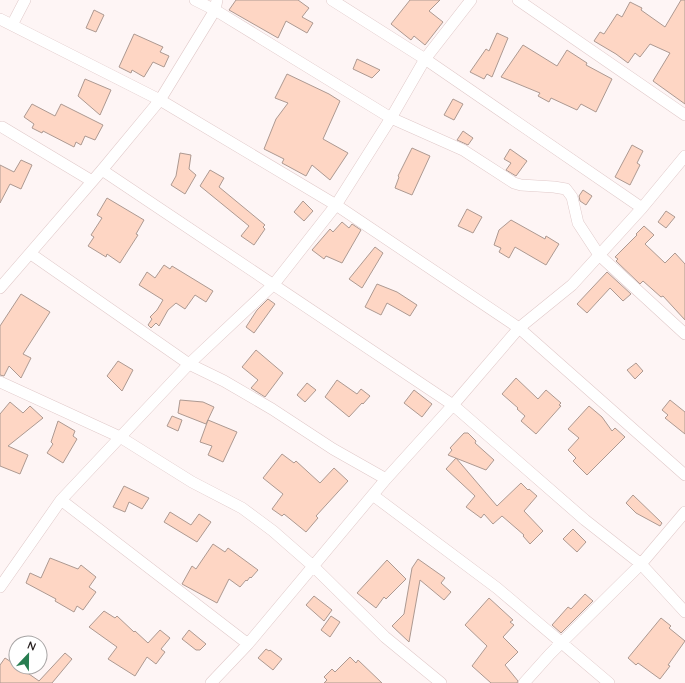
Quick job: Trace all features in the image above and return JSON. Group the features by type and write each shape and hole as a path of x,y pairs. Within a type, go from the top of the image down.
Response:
{"street":[{"path":"12,25 25,0"},
{"path":"194,0 216,5 391,118 463,150 514,183 566,189 572,197 578,223 599,255 685,334"},
{"path":"332,0 425,59 642,208"},
{"path":"0,587 61,500 189,364 274,284 336,205 391,118 425,59 470,0"},
{"path":"518,0 685,115"},
{"path":"0,288 31,254 160,100 216,5"},
{"path":"0,19 160,100 336,205 518,328 685,475"},
{"path":"2,127 92,181"},
{"path":"212,683 248,644 312,566 374,496 386,479 453,405 518,328 572,285 642,208 685,156"},
{"path":"102,170 453,405 585,520 641,564 685,612"},
{"path":"31,254 189,364 224,381 272,409 333,450 386,479"},
{"path":"0,382 120,437 192,482 242,508 273,531 312,566 385,637 441,683"},
{"path":"374,496 497,588 609,683"},
{"path":"61,500 248,644"},
{"path":"524,683 641,564 685,512"}],"building":[{"path":"236,0 298,0 309,8 302,17 313,23 307,33 286,21 278,38 229,10"},
{"path":"410,0 440,0 429,11 443,22 425,45 414,36 411,40 391,24"},
{"path":"681,0 685,0 685,104 653,81 670,53 650,44 640,57 635,53 628,63 594,41 600,32 604,34 617,14 622,17 630,2 642,8 641,10 665,27"},
{"path":"94,10 104,15 96,32 86,28"},
{"path":"497,33 508,38 492,77 487,74 484,79 470,72 486,49 489,51"},
{"path":"134,34 163,47 160,52 169,56 164,67 153,62 144,77 132,70 131,73 119,67"},
{"path":"523,45 557,66 567,50 587,63 586,65 612,79 596,112 581,104 577,110 551,98 549,102 538,96 540,93 501,77"},
{"path":"357,59 380,70 372,78 353,69"},
{"path":"287,74 329,94 340,101 323,139 348,153 330,180 312,165 306,176 282,163 284,159 264,149 276,119 288,103 275,98"},
{"path":"85,79 111,90 100,115 78,96"},
{"path":"453,99 463,104 454,120 444,115"},
{"path":"32,104 55,116 61,104 103,125 95,140 85,136 81,145 76,142 74,147 43,131 42,133 32,128 34,124 24,117"},
{"path":"463,131 473,138 468,145 457,140"},
{"path":"632,145 643,151 637,163 640,165 630,185 615,177"},
{"path":"412,148 430,156 412,195 395,188 399,177 398,176"},
{"path":"510,149 527,161 516,176 506,170 511,163 504,159"},
{"path":"180,153 191,155 189,169 196,175 185,194 171,185 176,176"},
{"path":"21,160 32,165 21,189 10,184 0,203 0,165 14,172"},
{"path":"210,170 224,178 219,187 265,225 263,227 265,229 254,245 241,236 249,226 200,186"},
{"path":"583,190 592,196 586,205 580,201 579,196"},
{"path":"107,198 144,220 136,234 138,235 120,263 107,254 106,257 88,246 94,237 91,235 102,218 97,215"},
{"path":"303,201 313,211 304,221 294,212"},
{"path":"467,209 482,217 473,233 458,226"},
{"path":"666,211 675,217 666,228 658,222"},
{"path":"511,220 545,239 546,236 559,244 546,265 515,247 509,258 499,252 501,248 494,245 499,230"},
{"path":"342,222 349,228 352,224 361,230 342,263 326,256 324,259 312,250 330,229 333,232"},
{"path":"644,226 654,235 645,244 665,263 675,253 685,264 685,320 663,296 661,297 643,281 640,284 616,261 618,259 615,257"},
{"path":"375,247 383,253 362,288 349,279"},
{"path":"164,265 170,269 172,266 213,291 206,302 195,295 185,309 176,303 168,310 159,326 156,323 151,328 148,325 152,319 150,317 157,310 163,300 139,285 147,272 155,278"},
{"path":"607,272 631,294 623,301 610,288 587,313 577,304"},
{"path":"377,284 397,292 417,305 410,316 387,303 381,315 365,307"},
{"path":"21,294 50,312 23,354 31,358 21,378 9,366 4,376 0,375 0,326"},
{"path":"268,299 275,304 254,333 246,327 257,310"},
{"path":"256,350 283,373 265,397 251,388 258,380 242,367"},
{"path":"118,361 133,370 122,391 107,376"},
{"path":"636,363 643,371 635,379 627,370"},
{"path":"516,378 538,399 546,390 561,403 559,405 561,406 536,434 521,421 525,416 502,394"},
{"path":"337,380 357,394 361,389 370,396 349,417 325,397"},
{"path":"307,383 316,390 305,402 297,395"},
{"path":"414,390 432,404 422,417 404,403"},
{"path":"180,400 203,402 214,407 206,424 178,413"},
{"path":"670,400 685,412 685,434 665,418 668,415 662,410"},
{"path":"10,402 23,413 30,406 43,418 8,446 28,455 20,474 0,466 0,414"},
{"path":"589,406 602,417 612,431 615,428 625,437 587,475 573,461 576,458 568,450 579,438 568,429"},
{"path":"172,416 182,420 178,431 167,426"},
{"path":"208,420 237,432 223,462 208,455 212,446 200,442"},
{"path":"58,421 75,431 73,436 77,439 63,463 47,453 53,444 51,442"},
{"path":"464,433 468,433 476,441 475,443 494,460 486,470 448,455 452,450 450,448"},
{"path":"282,454 294,463 296,461 320,483 334,468 348,481 316,516 318,518 306,532 284,514 282,516 272,509 283,494 263,478"},
{"path":"456,458 497,506 521,483 528,490 529,489 537,496 524,511 543,531 530,544 523,536 524,535 502,516 493,524 484,514 481,518 466,507 475,496 446,469"},
{"path":"124,486 149,498 142,509 129,502 125,512 113,507"},
{"path":"633,495 662,523 660,526 636,513 626,503"},
{"path":"170,512 191,525 199,514 211,522 197,542 164,522"},
{"path":"573,529 586,542 577,552 563,539"},
{"path":"213,544 225,552 228,548 258,570 240,587 229,579 217,603 182,584 192,566 196,569"},
{"path":"50,558 78,569 81,565 96,577 89,587 96,592 83,610 77,606 74,612 55,601 56,599 26,583 30,573 41,578"},
{"path":"418,559 445,578 441,583 451,592 444,600 420,580 409,642 392,626 404,614 412,568"},
{"path":"387,560 406,579 386,599 384,597 376,608 357,593"},
{"path":"585,594 593,601 561,633 552,625 568,607 571,609"},
{"path":"314,596 332,610 324,621 306,605"},
{"path":"489,598 513,620 510,622 514,625 503,637 518,652 505,665 518,681 517,683 491,683 472,666 487,646 465,625"},
{"path":"104,611 115,618 117,616 148,643 160,630 170,638 161,649 165,652 156,664 147,657 135,676 108,659 117,647 89,627"},
{"path":"331,616 340,622 330,637 321,630"},
{"path":"661,618 671,626 669,628 685,641 668,665 670,666 660,679 638,663 636,665 628,658"},
{"path":"189,630 206,644 200,650 196,650 182,639"},
{"path":"266,649 269,651 270,650 282,659 273,670 258,658"},
{"path":"65,653 72,659 52,683 0,683 0,665 5,658 8,660 8,675 30,675 39,681 45,675 48,675 48,671"},
{"path":"350,657 356,663 358,660 382,683 324,683 327,680 324,677 332,669 335,672"}]}
